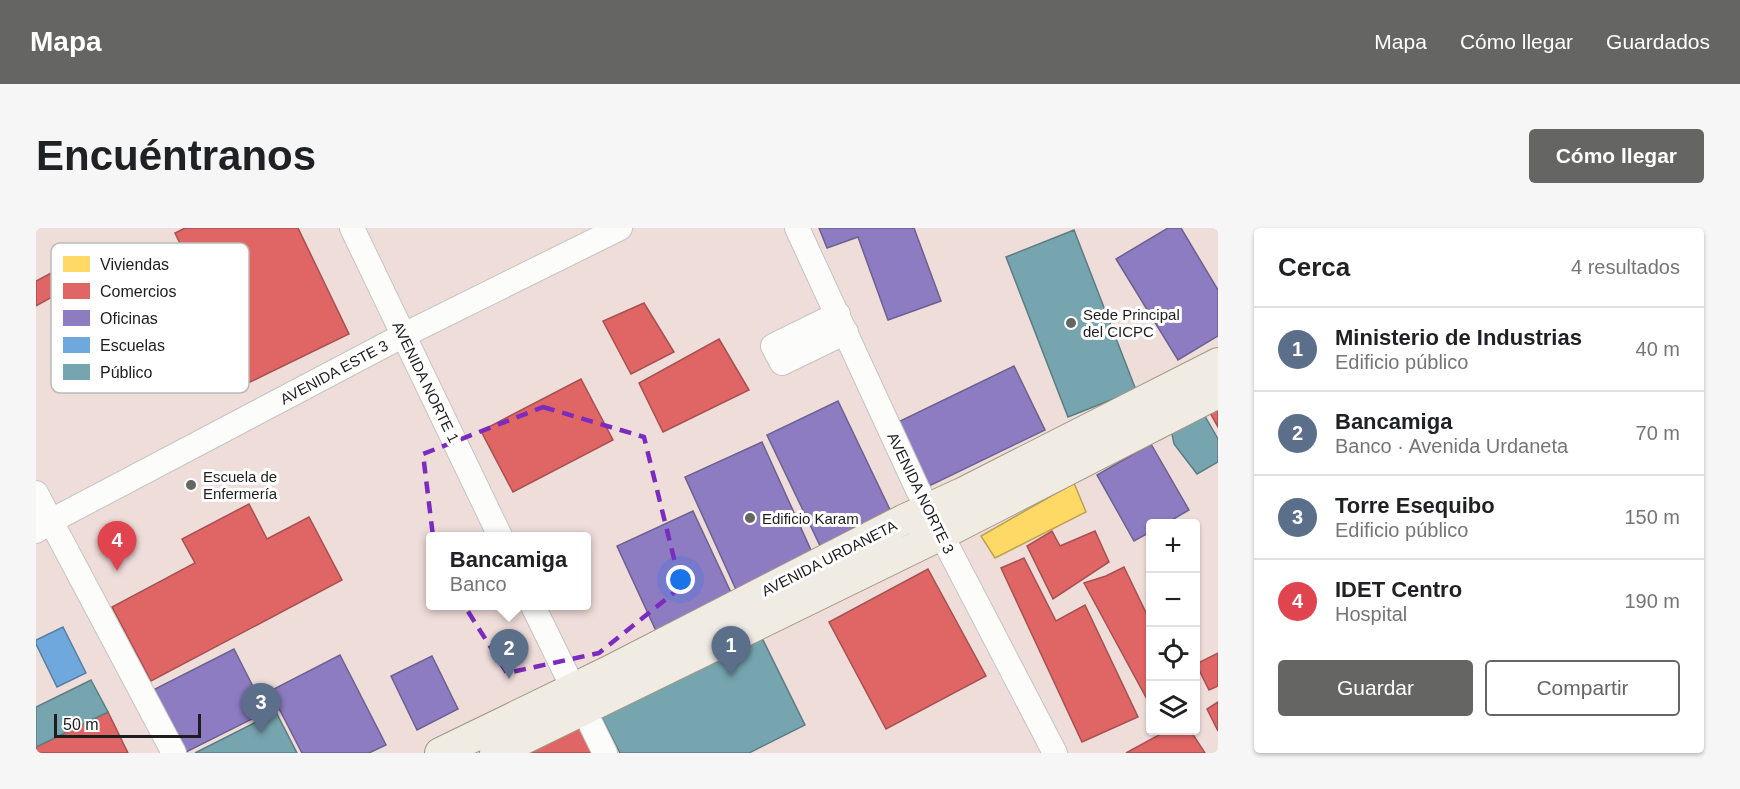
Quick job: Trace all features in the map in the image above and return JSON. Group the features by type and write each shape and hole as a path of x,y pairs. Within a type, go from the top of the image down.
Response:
{"main road":[{"name":"AVENIDA URDANETA","path":"495,753 578,700 928,508 1218,363"},
{"name":"AVENIDA URDANETA","path":"440,753 578,700 941,535 1218,393"}],"street":[{"name":"AVENIDA NORTE 1","path":"352,228 498,532"},
{"name":"AVENIDA ESTE 3","path":"43,526 404,335 620,228"},
{"name":"AVENIDA NORTE 3","path":"797,228 818,252 842,323 912,478 1054,753"},
{"path":"36,493 43,526 174,753"},
{"path":"535,610 605,753"}],"highlighted area":[{"path":"543,407 644,437 681,587 599,653 507,673 436,561 423,454"}],"shaded area":[{"path":"36,228 1218,228 1218,753 36,753"}],"building: Viviendas":[{"path":"1074,483 1086,512 995,558 981,536"}],"building: Comercios":[{"path":"185,228 298,228 349,334 249,383 249,243 180,243 175,233"},
{"path":"51,273 51,298 36,306 36,281"},
{"path":"644,303 674,352 631,374 603,321"},
{"path":"719,339 749,390 663,432 639,383"},
{"path":"581,379 613,440 513,492 481,431"},
{"path":"1218,406 1218,427 1209,411"},
{"path":"249,504 267,539 309,517 342,580 151,681 112,607 195,563 182,539"},
{"path":"1052,531 1060,546 1095,531 1109,562 1053,599 1027,546"},
{"path":"1024,558 1056,621 1085,605 1138,717 1082,742 1001,568"},
{"path":"1124,567 1146,613 1146,697 1084,583"},
{"path":"928,569 986,676 886,729 829,622"},
{"path":"1218,653 1218,686 1209,690 1200,672 1200,662"},
{"path":"1218,702 1218,731 1207,709"},
{"path":"108,712 128,753 36,753 36,747"},
{"path":"577,721 594,753 511,753"},
{"path":"1159,735 1193,735 1205,753 1126,753"}],"building: Oficinas":[{"path":"819,228 914,228 941,301 888,320 858,237 827,248"},
{"path":"1168,228 1181,228 1218,290 1218,336 1178,360 1116,259"},
{"path":"1014,366 1045,430 929,486 898,422"},
{"path":"838,401 894,518 823,552 767,435"},
{"name":"Edificio Karam","path":"762,442 815,559 738,594 685,477"},
{"path":"1151,444 1189,510 1174,519 1146,519 1146,534 1134,541 1097,475"},
{"path":"693,511 733,597 657,633 617,546"},
{"path":"234,649 266,712 184,753 153,690"},
{"path":"340,655 386,745 369,753 302,753 270,691"},
{"path":"432,656 458,709 417,730 391,676"}],"building: Escuelas":[{"path":"63,627 86,673 57,687 36,640"}],"building: Público":[{"name":"Sede Principal del CICPC","path":"1074,230 1136,390 1068,417 1006,257"},
{"path":"1202,411 1218,439 1218,462 1197,474 1174,444 1171,429"},
{"path":"761,636 805,725 749,753 620,753 601,716"},
{"path":"91,680 108,712 36,747 36,707"},
{"path":"276,712 297,753 195,753"}],"place":[{"name":"Sede Principal del CICPC","path":"1071,323"},
{"name":"Escuela de Enfermería","path":"191,485"},
{"name":"Edificio Karam","path":"750,518"},
{"name":"IDET Centro","path":"117,571"},
{"name":"Ministerio de Industrias","path":"731,676"},
{"name":"Bancamiga","path":"509,679"},
{"name":"Torre Esequibo","path":"261,733"}]}
